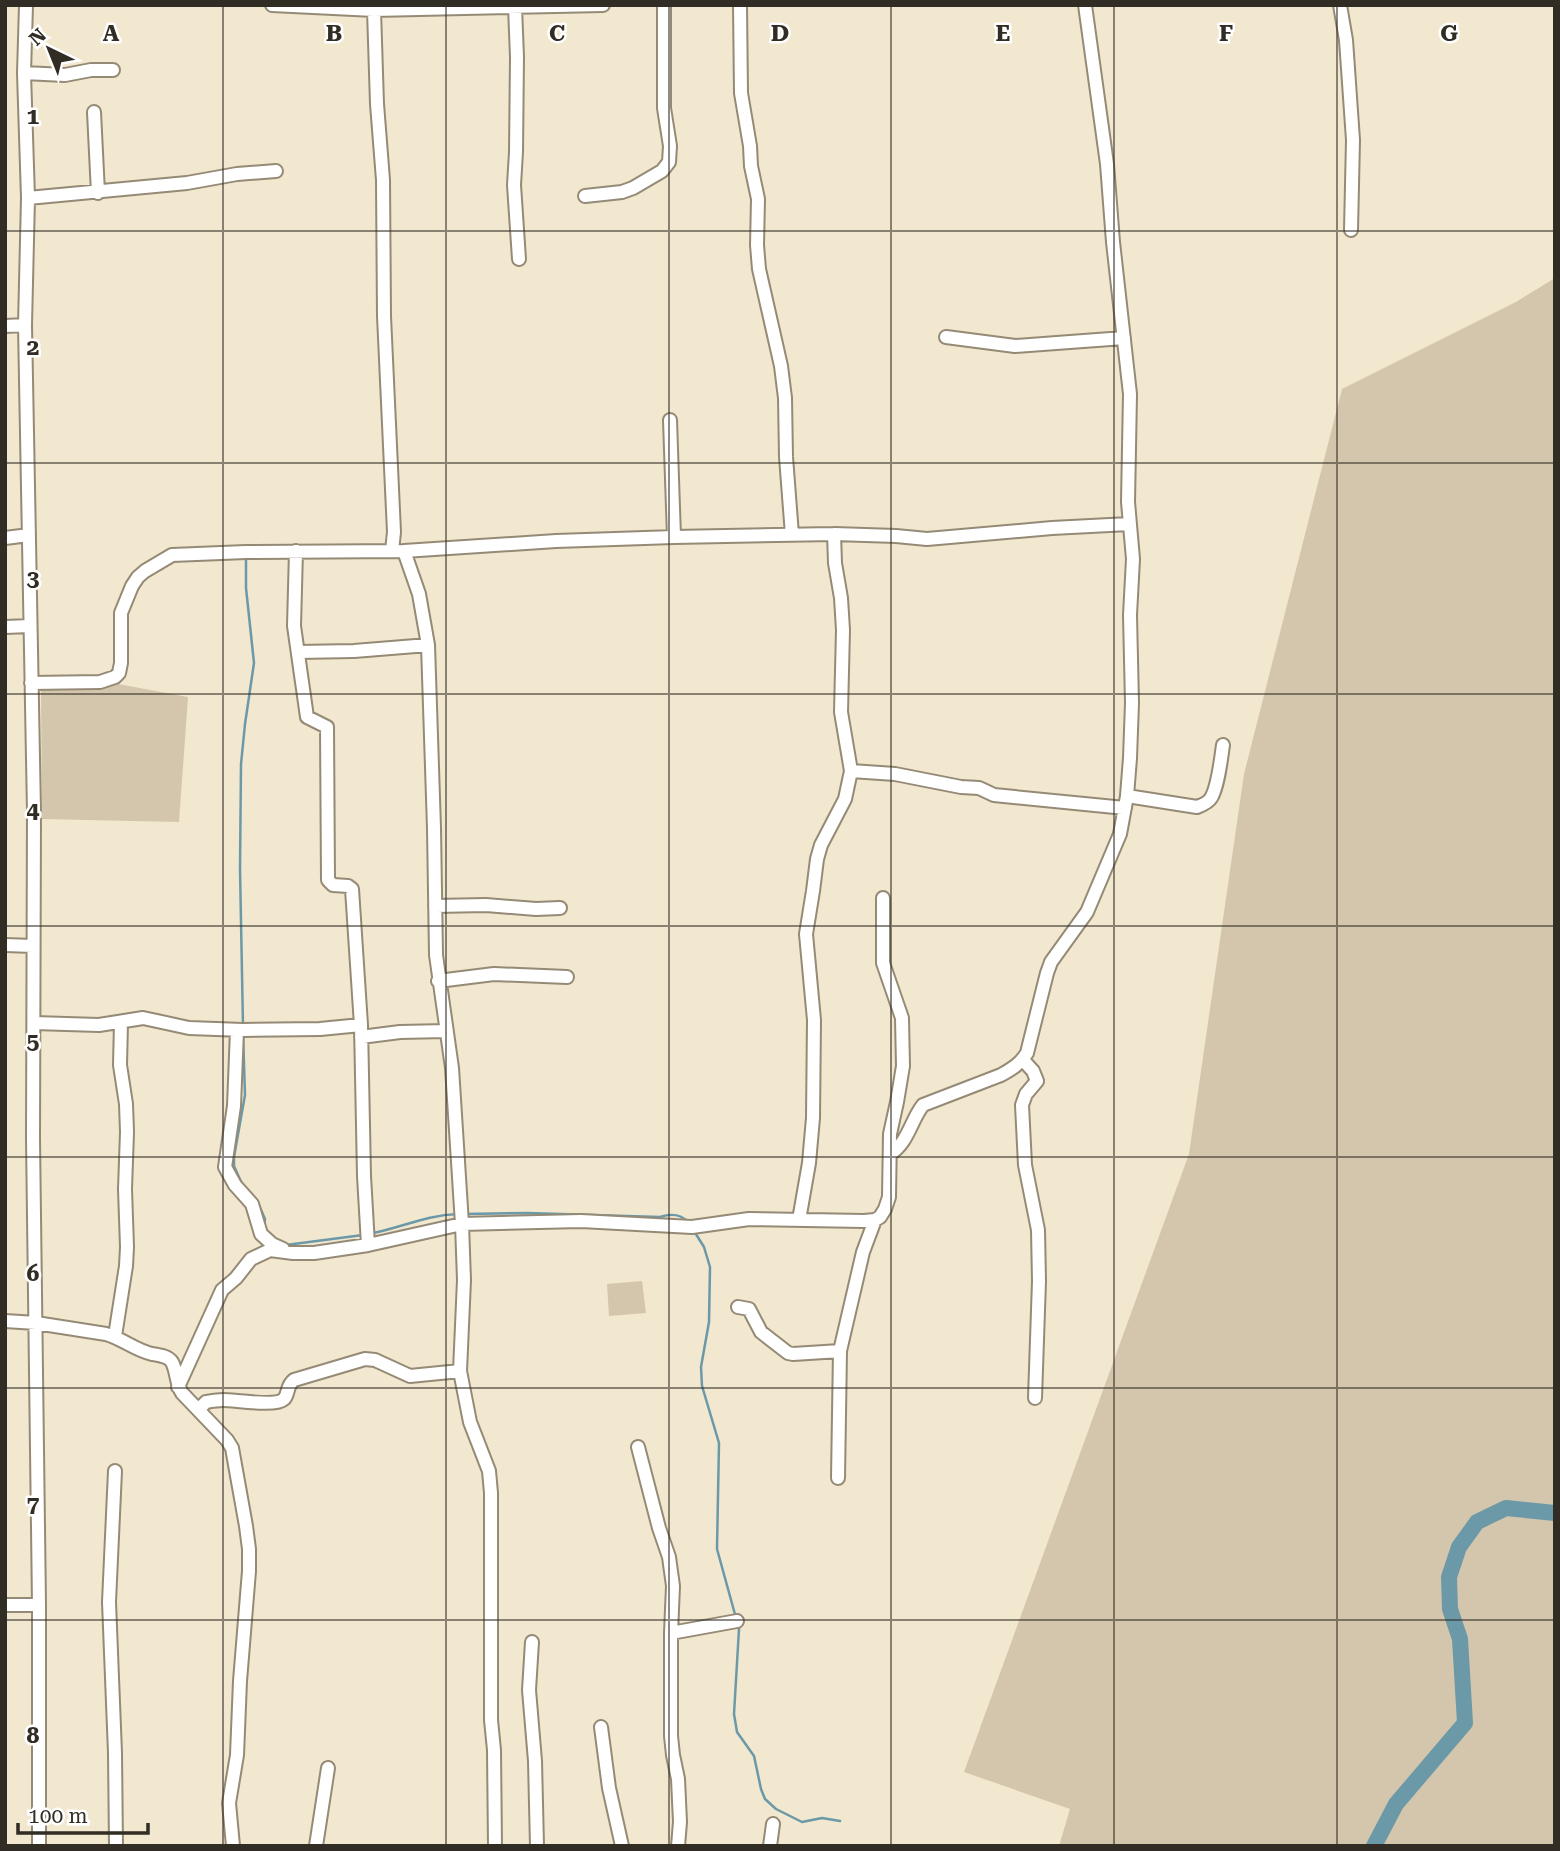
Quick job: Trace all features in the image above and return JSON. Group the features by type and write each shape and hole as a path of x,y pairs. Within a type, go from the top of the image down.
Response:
{"street":[{"path":"26,5 25,325 34,812 33,1138 39,1846"},
{"path":"272,5 374,10 603,5"},
{"path":"585,196 622,192 633,188 662,171 669,162 670,146 664,108 664,5"},
{"path":"740,5 741,93 758,199 759,269 781,366 785,398 792,535"},
{"path":"890,1154 907,1135 923,1105 1001,1074 1023,1060 1051,962 1082,922 1093,901 1120,834 1126,802 1132,703 1130,625 1133,559 1128,474 1130,394 1107,164 1085,5"},
{"path":"1340,5 1346,40 1353,140 1351,230"},
{"path":"515,7 517,57 514,185 519,259"},
{"path":"374,10 383,180 384,302 394,532 398,551 419,594 428,645 436,955 452,1068 462,1224 464,1280 460,1371 470,1422 489,1471 491,1493 491,1720 495,1846"},
{"path":"24,73 65,75 91,69 113,70"},
{"path":"94,112 97,192"},
{"path":"27,198 209,181 237,174 276,171"},
{"path":"5,326 25,325"},
{"path":"946,337 1014,346 1124,338"},
{"path":"670,420 674,537"},
{"path":"31,683 100,682 115,677 119,673 121,663 121,612 132,586 145,571 173,555 398,551 674,537 834,534 926,539 1129,524"},
{"path":"799,1220 809,1163 813,1118 814,1020 806,934 817,859 821,845 845,799 851,771 841,712 843,630 834,534"},
{"path":"5,538 29,535"},
{"path":"296,551 294,626 307,717 327,727 328,880 333,885 348,886 352,889 361,1031 368,1245"},
{"path":"5,627 30,626"},
{"path":"298,652 428,645"},
{"path":"851,771 895,774 979,788 993,794 1197,807 1205,805 1212,798 1223,745"},
{"path":"178,1387 222,1290 251,1259 270,1250 314,1253 368,1245 462,1224 581,1221 692,1227 735,1220 875,1220 880,1217 889,1197 890,1134 903,1066 902,1018 883,963 883,898"},
{"path":"435,906 559,908"},
{"path":"5,946 33,946"},
{"path":"438,981 494,974 567,977"},
{"path":"34,1023 99,1025 143,1018 189,1028 446,1031"},
{"path":"115,1336 127,1247 127,1132 120,1065 121,1023"},
{"path":"237,1030 234,1106 225,1167 235,1185 252,1204 261,1234 272,1244 293,1253"},
{"path":"1023,1060 1033,1071 1037,1081 1026,1094 1022,1105 1025,1166 1038,1230 1035,1398"},
{"path":"838,1478 840,1351 863,1252 875,1220"},
{"path":"738,1307 748,1309 761,1332 788,1353 840,1351"},
{"path":"5,1321 36,1323 115,1336 137,1349 169,1359 182,1393 232,1448 249,1549 237,1755 229,1802 233,1846"},
{"path":"199,1409 206,1402 223,1400 281,1401 286,1397 289,1385 294,1380 365,1359 375,1360 410,1376 460,1371"},
{"path":"638,1447 669,1557 673,1586 671,1736 678,1779 678,1846"},
{"path":"115,1471 109,1602 116,1846"},
{"path":"5,1605 39,1605"},
{"path":"671,1633 737,1621"},
{"path":"532,1642 529,1690 536,1761 537,1846"},
{"path":"601,1727 609,1788 622,1846"},
{"path":"316,1846 328,1768"},
{"path":"771,1846 773,1824"}],"shaded area":[{"path":"1555,278 1555,1846 1059,1846 1070,1809 964,1772 1189,1154 1244,774 1342,389 1516,302"},
{"path":"118,684 188,697 179,822 42,819 41,686"},
{"path":"642,1281 646,1313 609,1316 607,1284"}],"waterway":[{"path":"243,1026 241,764 254,663 246,588 246,555"},
{"path":"242,1184 234,1166 234,1157 245,1095 243,1033"},
{"path":"258,1203 265,1219 264,1226"},
{"path":"373,1233 425,1219 458,1214"},
{"path":"464,1214 672,1215 689,1223"},
{"path":"694,1231 704,1247 710,1267 709,1322 701,1367 702,1386 719,1443 717,1549 736,1618"},
{"path":"286,1245 363,1235"},
{"path":"1374,1846 1396,1804 1465,1723 1460,1639 1450,1609 1449,1577 1459,1547 1477,1522 1506,1508 1555,1513"},
{"path":"738,1624 734,1714 737,1732 754,1756 765,1799 776,1809 802,1822 822,1818 840,1821"}]}
